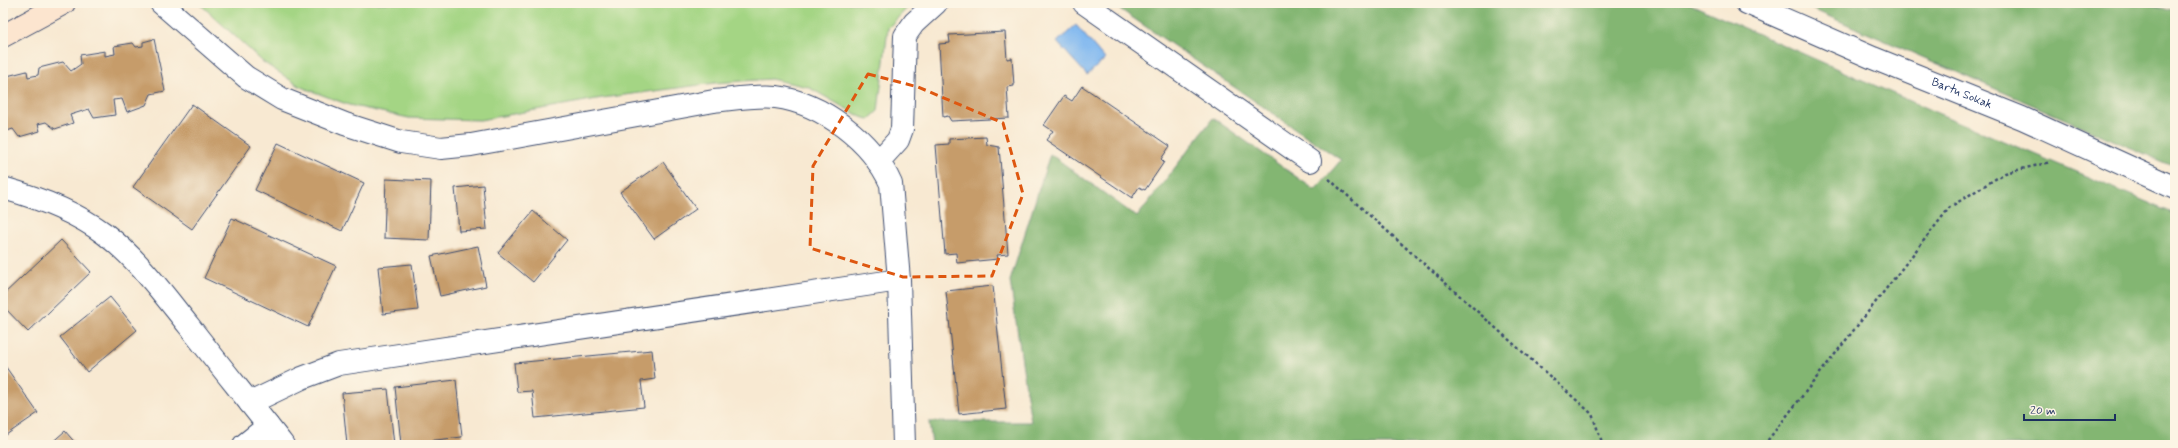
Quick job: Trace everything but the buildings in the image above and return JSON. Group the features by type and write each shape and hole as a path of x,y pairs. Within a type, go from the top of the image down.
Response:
{"main road":[{"path":"3,36 64,3"}],"street":[{"path":"161,3 224,60 263,89 282,100 338,122 401,142 441,148 471,145 714,101 774,97 797,101 814,108 852,135 870,151 885,171 891,184 899,280 904,445"},
{"path":"878,162 898,140 902,129 905,36 914,23 936,3"},
{"path":"1084,3 1310,161"},
{"name":"Bartu Sokak","path":"1747,3 1873,58 2022,118 2175,188"},
{"path":"3,188 38,198 73,214 105,234 131,257 159,288 284,445"},
{"path":"250,403 302,378 339,364 899,280"},
{"path":"244,445 268,426"}],"path":[{"path":"1764,445 1950,207 2006,173 2095,152"},
{"path":"1310,161 1592,414 1603,445"}],"highlighted area":[{"path":"868,74 918,87 1003,123 1023,194 992,276 903,277 810,248 813,166"}],"green space":[{"path":"199,3 912,3 888,28 878,111 869,119 861,117 808,87 771,79 715,83 602,98 480,120 409,118 349,105 301,87 263,62"},
{"path":"1111,3 1688,3 1935,112 2175,214 2175,445 932,445 929,422 1031,422 1010,281 1050,154 1137,217 1213,118 1315,190 1341,160"},
{"path":"1798,3 2146,3 2175,12 2175,167"}],"water":[{"path":"1076,25 1105,59 1087,75 1057,42"}]}
